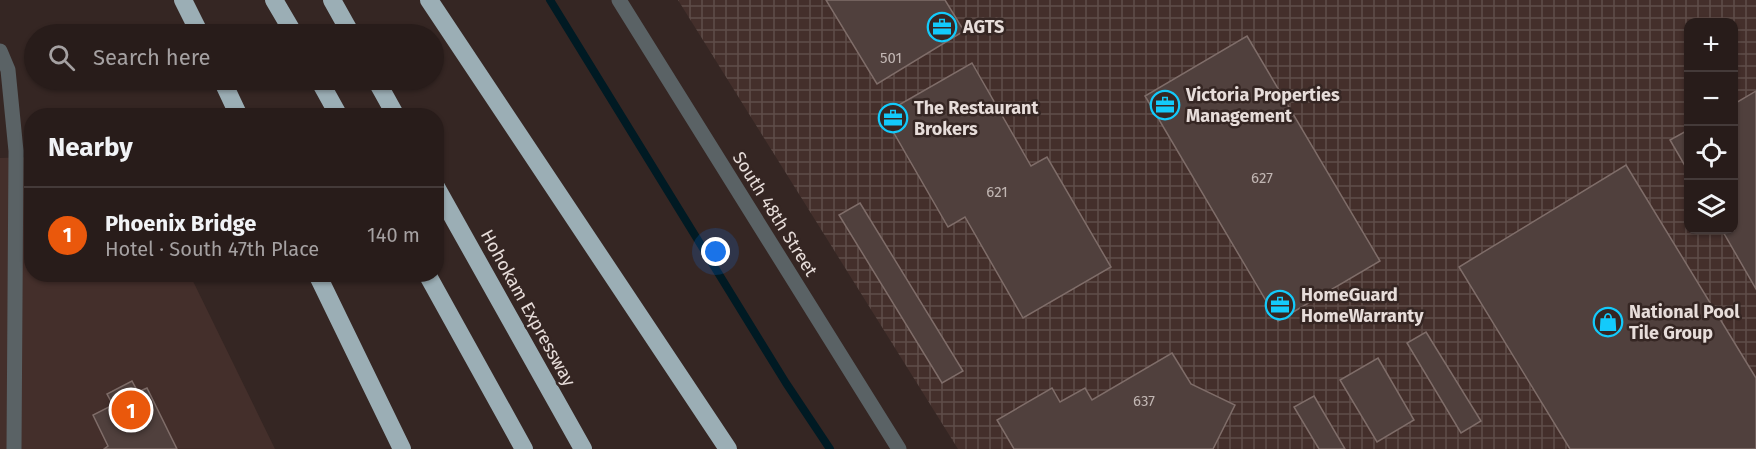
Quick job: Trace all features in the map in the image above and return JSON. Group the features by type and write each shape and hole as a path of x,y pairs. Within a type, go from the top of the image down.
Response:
{"highway":[{"path":"183,0 195,24"},
{"path":"274,0 288,24"},
{"path":"332,0 345,24"},
{"path":"429,0 728,449"},
{"path":"227,90 235,108"},
{"path":"325,90 335,108"},
{"path":"382,90 392,108"},
{"name":"Hohokam Expressway","path":"444,201 583,449"},
{"path":"321,282 402,449"},
{"path":"431,282 524,449"}],"street":[{"name":"South 48th Street","path":"619,0 899,449"},
{"path":"0,51 9,70 16,152 14,449"}],"shaded area":[{"path":"678,0 1756,0 1756,449 958,449"},
{"path":"24,157 24,282 193,282 275,449 0,449 0,158"}],"building":[{"path":"826,0 945,0 964,31 877,84"},
{"path":"1247,36 1380,261 1278,321 1145,96"},
{"path":"972,63 1031,166 1047,157 1111,267 1023,318 965,217 948,227 883,114"},
{"path":"1756,91 1756,289 1724,234 1738,234 1738,102"},
{"path":"1684,132 1684,164 1670,140"},
{"name":"National Pool Tile Group","path":"1626,165 1756,378 1756,449 1570,449 1459,267"},
{"path":"860,203 963,371 942,383 839,215"},
{"path":"1426,332 1481,421 1461,433 1407,343"},
{"path":"1172,353 1191,384 1235,405 1213,449 1014,449 997,420 1052,388 1060,402 1085,388 1092,400"},
{"path":"1378,358 1414,420 1377,442 1340,380"},
{"path":"132,381 138,392 147,388 177,449 104,449 108,446 93,415 113,405 107,394"},
{"path":"1314,396 1345,449 1319,449 1294,407"}],"waterway":[{"path":"550,0 786,383 830,449"}],"place":[{"name":"AGTS","path":"942,27"},
{"name":"Victoria Properties Management","path":"1165,105"},
{"name":"The Restaurant Brokers","path":"893,118"},
{"name":"HomeGuard HomeWarranty","path":"1280,305"},
{"name":"National Pool Tile Group","path":"1608,322"},
{"name":"Phoenix Bridge","path":"131,410"}]}
